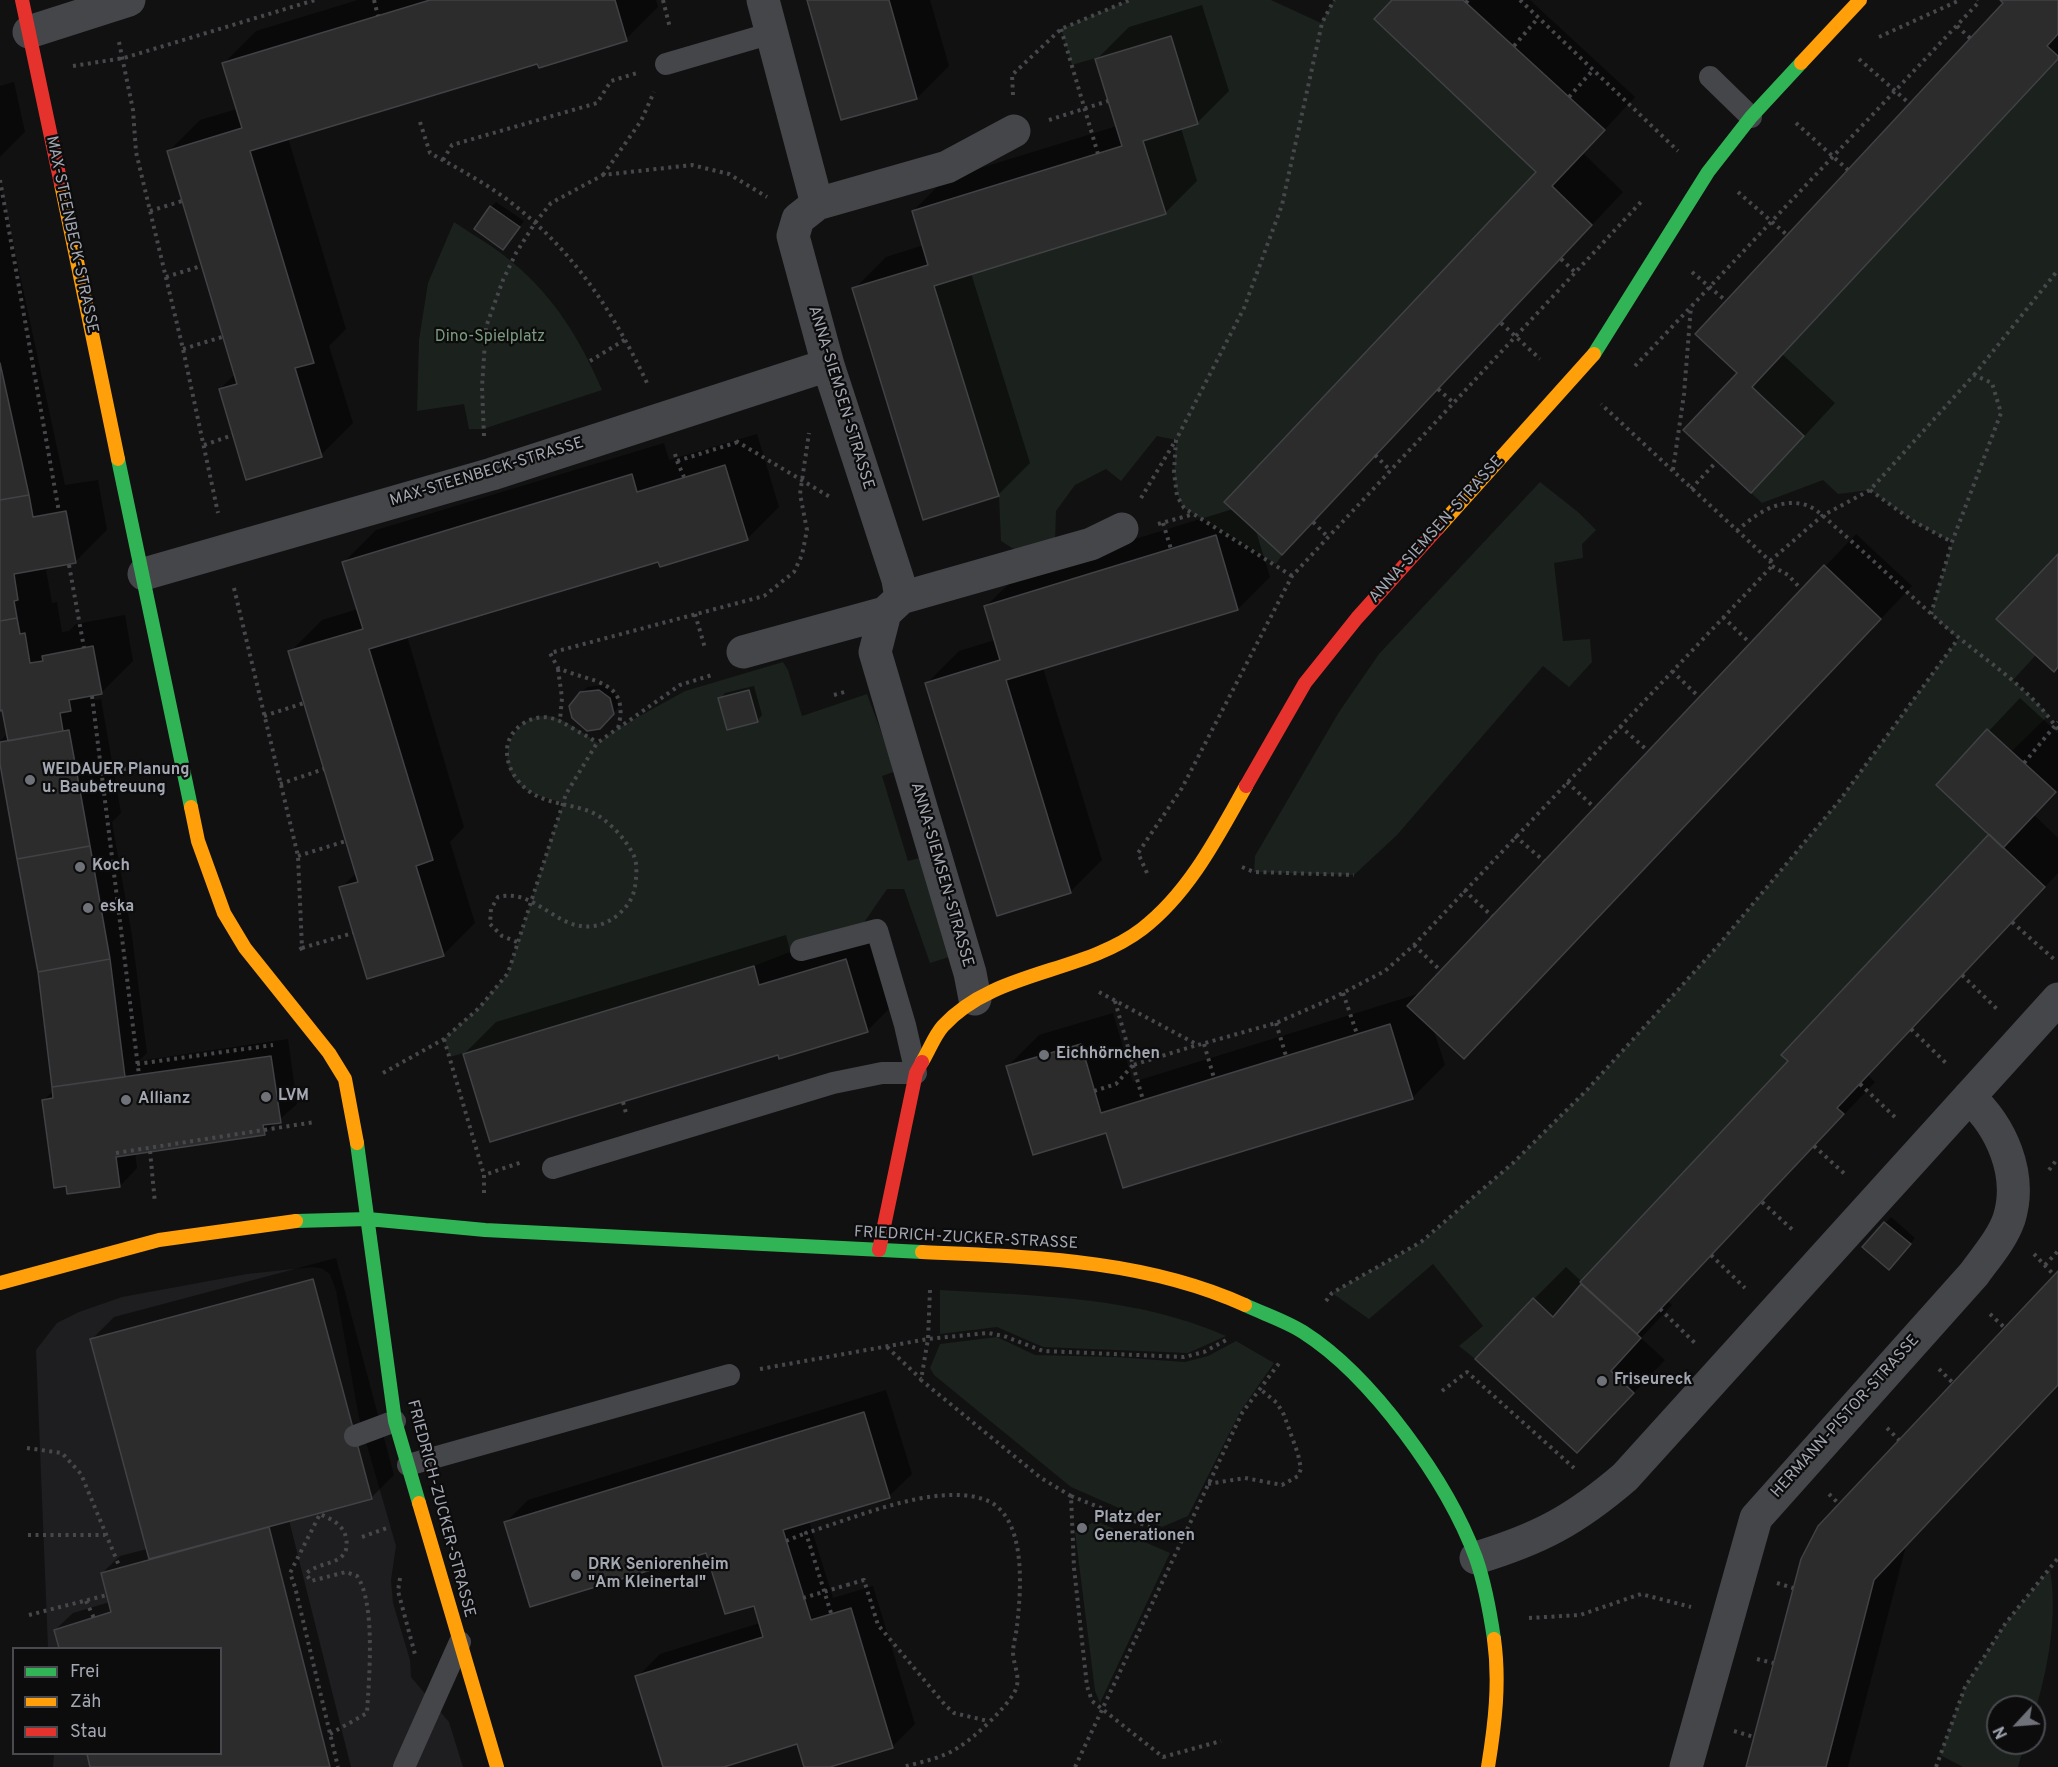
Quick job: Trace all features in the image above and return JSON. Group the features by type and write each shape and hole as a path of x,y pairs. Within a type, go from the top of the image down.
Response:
{"street":[{"name":"MAX-STEENBECK-STRASSE","path":"22,0 75,261 144,574 188,804 198,841 224,913 245,948 329,1053 345,1079 352,1107 368,1219"},
{"path":"29,32 129,0"},
{"path":"763,0 816,204 947,167 1014,131"},
{"name":"ANNA-SIEMSEN-STRASSE","path":"879,1250 916,1073 942,1027 975,999 1106,949 1142,930 1170,905 1216,839 1305,683 1357,618 1593,356 1708,172 1751,117 1860,0"},
{"name":"ANNA-SIEMSEN-STRASSE","path":"816,204 798,219 793,236 829,369 880,526 893,606 875,652 970,974 975,999"},
{"name":"MAX-STEENBECK-STRASSE","path":"144,574 492,474 675,415 829,369"},
{"path":"733,662 893,606 1091,544 1122,530"},
{"path":"1476,1558 1522,1543 1565,1523 1625,1477 1978,1106 2058,999"},
{"name":"HERMANN-PISTOR-STRASSE","path":"1686,1767 1756,1518 1974,1274 1999,1240 2009,1218 2012,1180 2008,1157 1978,1106"},
{"name":"FRIEDRICH-ZUCKER-STRASSE","path":"368,1219 395,1421 497,1767"},
{"name":"FRIEDRICH-ZUCKER-STRASSE","path":"0,1283 159,1240 295,1221 368,1219 485,1230 1062,1259 1165,1277 1238,1302 1303,1332 1342,1364 1383,1405 1441,1486 1476,1558 1490,1610 1497,1660 1496,1719 1488,1767"}],"lane":[{"path":"666,64 772,33"},
{"path":"1710,78 1751,117"},
{"path":"553,1168 833,1083 882,1073 916,1073 905,1025 877,930 801,950"},
{"path":"408,1466 729,1375"},
{"path":"355,1436 395,1421"},
{"path":"404,1767 460,1642"}],"path":[{"path":"37,71 123,58 315,0"},
{"path":"374,0 378,16"},
{"path":"1108,101 1014,131 1012,75 1061,29 1130,0"},
{"path":"1122,530 1176,440 1244,308 1282,205 1322,23 1334,0"},
{"path":"1520,0 1683,156"},
{"path":"1870,42 1960,0"},
{"path":"1627,365 1634,368 1957,26 1978,0"},
{"path":"1514,46 1538,18"},
{"path":"1957,26 1971,39"},
{"path":"1061,29 1098,154"},
{"path":"1850,51 1910,104"},
{"path":"123,58 133,110 136,152 183,349 225,551 298,856 302,948"},
{"path":"443,160 452,146 597,103 611,81 666,64"},
{"path":"1569,97 1593,70"},
{"path":"1789,117 1848,170"},
{"path":"420,122 430,153 481,182 535,223 561,247 588,279 675,415 677,461 684,477"},
{"path":"492,474 483,429 486,327 503,280 535,223 551,203 603,176 692,165 729,174 784,206 816,204"},
{"path":"0,180 59,512"},
{"path":"1735,190 1787,235"},
{"path":"1150,877 1138,853 1182,788 1292,576 1518,337 1645,198"},
{"path":"150,211 182,201"},
{"path":"1560,259 1576,273"},
{"path":"1684,265 1726,301"},
{"path":"166,277 201,266"},
{"path":"1770,561 1822,516 1870,490 1974,375 2058,270"},
{"path":"1672,471 1684,394 1691,306"},
{"path":"1501,323 1545,363"},
{"path":"183,349 222,337"},
{"path":"590,361 626,339"},
{"path":"560,720 562,698 558,669 550,653 764,596 794,572 802,555 807,530 800,494 806,445 829,369"},
{"path":"1931,614 1952,542 2001,413 1992,383 1974,375"},
{"path":"1438,389 1455,404"},
{"path":"675,415 738,442 880,526"},
{"path":"1614,415 1770,561 1772,566 1788,575 1801,589"},
{"path":"204,445 233,435"},
{"path":"1176,440 1174,472 1176,496 1184,508 1292,576"},
{"path":"677,461 738,442"},
{"path":"1375,456 1391,471"},
{"path":"1691,489 1717,461"},
{"path":"1870,490 1913,521 1952,542"},
{"path":"1737,531 1760,513 1775,505 1792,502 1809,506 1822,516 1958,639 2012,680 2049,715 2057,726 2024,763"},
{"path":"1313,522 1328,537"},
{"path":"1163,523 1171,549"},
{"path":"69,565 84,648"},
{"path":"1094,1091 1116,1084 1132,1065 1276,1023 1343,993 1385,970 1414,945 1772,566"},
{"path":"1723,618 1750,643"},
{"path":"1075,1767 1242,1413 1332,1293 1422,1242 1513,1163 1587,1090 1716,948 1832,808 1958,639"},
{"path":"378,1076 444,1039 480,1008 508,973 566,794 597,743 680,685 733,662"},
{"path":"558,669 605,684 618,696 622,712 618,728"},
{"path":"1672,671 1699,697"},
{"path":"92,696 140,1075"},
{"path":"264,716 304,702"},
{"path":"517,942 502,936 490,924 491,909 498,897 509,894 544,906 560,920 579,927 598,925 614,918 634,895 635,857 622,838 606,822 590,812 535,795 519,784 510,771 506,754 510,739 519,727 544,716 560,720 597,743"},
{"path":"1620,726 1648,751"},
{"path":"101,774 147,764"},
{"path":"280,784 324,769"},
{"path":"1567,782 1595,808"},
{"path":"1515,836 1544,861"},
{"path":"298,856 346,841"},
{"path":"1254,872 1354,875"},
{"path":"1464,890 1492,916"},
{"path":"2012,921 2056,961"},
{"path":"266,976 302,948 353,933"},
{"path":"1414,945 1441,971"},
{"path":"1962,975 2000,1012"},
{"path":"1095,990 1198,1045"},
{"path":"1343,993 1356,1034"},
{"path":"1115,1001 1143,1100"},
{"path":"1276,1023 1286,1056"},
{"path":"1911,1029 1950,1067"},
{"path":"444,1039 484,1175 484,1194"},
{"path":"137,1064 279,1044"},
{"path":"1204,1044 1214,1078"},
{"path":"1860,1084 1899,1122"},
{"path":"116,1153 319,1121"},
{"path":"1815,1146 1856,1184"},
{"path":"150,1152 155,1203"},
{"path":"484,1175 536,1158 553,1168"},
{"path":"1762,1202 1804,1240"},
{"path":"2030,1248 2054,1275"},
{"path":"2045,1265 2058,1251"},
{"path":"1712,1255 1752,1295"},
{"path":"921,1380 928,1340 930,1280"},
{"path":"1660,1310 1702,1350"},
{"path":"729,1375 928,1340 996,1334 1043,1352 1184,1357 1204,1352 1229,1339"},
{"path":"887,1347 921,1380 1041,1478 1071,1496 1182,1540"},
{"path":"1442,1391 1467,1372 1581,1475"},
{"path":"1208,1484 1245,1478 1282,1485 1298,1476 1301,1468 1298,1454 1284,1415 1277,1403 1260,1389"},
{"path":"27,1448 62,1453 81,1474 120,1568"},
{"path":"786,1541 902,1503 955,1494 985,1499 1001,1510 1013,1531 1018,1556 1020,1588 1013,1653 1019,1677 1014,1693 959,1748 903,1767"},
{"path":"1071,1496 1074,1568 1087,1686 1092,1701 1163,1757 1221,1741"},
{"path":"330,1734 367,1713 370,1660 366,1595 357,1576 346,1572 311,1581 306,1574 311,1569 337,1562 345,1554 348,1544 340,1527 320,1514 290,1573 338,1767"},
{"path":"362,1538 390,1527"},
{"path":"807,1533 831,1614"},
{"path":"28,1535 105,1535"},
{"path":"1936,1767 1965,1687 2005,1624 2058,1558"},
{"path":"803,1598 864,1580 878,1625 946,1706 954,1713 988,1721"},
{"path":"1525,1618 1580,1615 1641,1594 1695,1608"},
{"path":"29,1615 107,1595"},
{"path":"86,1601 94,1618"}],"shaded area":[{"path":"312,1267 321,1268 330,1274 336,1290 359,1417 396,1546 391,1580 393,1603 410,1660 411,1677 449,1722 463,1767 53,1767 54,1755 222,1755 222,1647 48,1647 36,1350 57,1323 79,1312 122,1297 247,1274"}],"green space":[{"path":"1130,0 1271,0 1321,23 1334,0 1392,0 1374,20 1536,172 1224,502 1282,555 1276,564 1184,508 1175,484 1176,440 1157,436 1121,481 1106,469 1075,485 1056,511 1055,544 1023,555 1001,541 999,496 934,286 1166,214 1143,141 1198,124 1171,36 1072,65 1061,29"},
{"path":"2058,59 2058,554 1997,619 2036,655 2013,680 2049,715 2012,751 1987,729 1936,785 1989,834 1781,1055 1788,1061 1580,1282 1581,1284 1553,1317 1532,1298 1475,1359 1459,1346 1483,1326 1433,1264 1369,1319 1332,1293 1422,1242 1513,1163 1587,1090 1716,948 1840,800 1958,639 1931,614 1952,542 1913,521 1870,490 1838,494 1823,480 1762,503 1751,493 1804,436 1752,387"},
{"name":"Dino-Spielplatz","path":"454,222 491,246 541,289 565,320 602,390 483,429 469,429 464,404 417,411 419,340 428,283"},
{"path":"1540,482 1578,512 1596,530 1582,544 1583,558 1554,563 1563,641 1590,639 1592,662 1569,687 1543,666 1397,835 1354,875 1254,872 1255,856 1339,712 1379,654"},
{"path":"783,662 788,670 802,716 867,694 896,771 882,776 908,861 923,857 952,956 930,963 904,889 887,889 863,924 754,966 450,1057 444,1039 480,1007 508,973 563,803 531,792 513,777 508,755 514,733 532,719 544,716 565,722 598,743 618,728 685,691"},
{"path":"940,1290 1049,1297 1121,1305 1192,1323 1226,1336 1188,1353 1043,1347 997,1327 940,1334"},
{"path":"997,1337 1035,1355 1185,1362 1208,1356 1236,1341 1274,1363 1240,1412 1188,1516 1162,1527 1071,1487 934,1375 930,1368 940,1344"},
{"path":"1096,1521 1170,1553 1100,1703 1095,1691 1075,1532"},
{"path":"2050,1569 2052,1624 2040,1695 1986,1695 1986,1755 2022,1755 2018,1767 1963,1767 1940,1755 1965,1687 2005,1624"}],"building":[{"path":"430,0 615,0 627,41 539,68 537,64 250,151 314,363 295,368 322,457 246,480 219,389 237,384 167,151 242,128 222,63"},
{"path":"807,0 889,0 917,99 841,120"},
{"path":"1392,0 1463,0 1605,130 1552,186 1592,225 1282,555 1224,502 1536,172 1374,19"},
{"path":"2000,0 2058,0 2058,34 2047,46 2058,56 2058,59 1752,387 1804,436 1751,493 1683,430 1737,373 1695,334 2003,3"},
{"path":"1171,36 1198,124 1143,141 1166,214 934,286 999,496 923,520 852,288 928,265 912,211 1122,146 1095,59"},
{"path":"490,206 520,227 503,250 474,229"},
{"path":"0,363 29,495 0,500"},
{"path":"725,465 748,540 660,567 658,562 369,649 433,860 416,866 444,956 367,979 339,887 358,882 288,651 363,629 342,562 632,474 637,492"},
{"path":"29,495 33,517 66,511 76,563 14,574 18,600 14,601 17,618 0,621 0,500"},
{"path":"1216,535 1238,610 1006,680 1071,893 997,916 925,683 1000,660 984,606"},
{"path":"2058,554 2058,667 2054,672 1996,619"},
{"path":"1824,565 1881,619 1464,1059 1407,1006"},
{"path":"17,618 20,634 25,633 30,663 43,661 42,656 93,646 102,694 69,700 71,711 60,713 63,731 8,741 2,710 0,711 0,621"},
{"path":"599,690 610,698 614,714 600,729 587,731 572,718 569,706 580,692"},
{"path":"749,690 758,722 727,730 718,698"},
{"path":"1987,729 2056,792 2003,848 1936,785"},
{"path":"69,730 90,846 17,859 0,764 0,742"},
{"path":"1989,834 2045,887 1837,1108 1844,1114 1637,1334 1580,1282 1788,1061 1781,1055"},
{"path":"90,846 110,959 38,972 17,859"},
{"path":"110,959 125,1077 52,1087 38,972"},
{"path":"846,959 868,1032 779,1059 778,1055 490,1142 463,1054 754,966 759,985"},
{"path":"1390,1024 1413,1099 1123,1188 1106,1133 1033,1155 1006,1066 1081,1044 1101,1113"},
{"path":"271,1056 281,1123 263,1125 265,1135 116,1157 120,1187 67,1194 66,1186 54,1188 42,1100 53,1098 52,1087"},
{"path":"1884,1222 1911,1244 1889,1270 1862,1247"},
{"path":"2058,1271 2058,1385 1874,1580 1826,1767 1746,1767 1801,1559 1818,1526"},
{"path":"313,1279 372,1499 149,1559 90,1339"},
{"path":"1581,1284 1641,1338 1611,1371 1634,1393 1577,1453 1475,1359 1533,1298 1553,1317"},
{"name":"DRK Seniorenheim \"Am Kleinertal\"","path":"864,1412 890,1498 783,1530 811,1620 851,1608 893,1748 830,1767 804,1767 797,1744 724,1767 663,1767 635,1676 763,1637 754,1606 725,1614 706,1553 530,1607 504,1522"},
{"path":"269,1527 330,1767 90,1767 87,1755 222,1755 222,1647 59,1647 54,1630 111,1612 101,1573"}],"traffic: fast":[{"path":"1594,354 1708,172 1751,117 1801,63"},
{"path":"118,459 191,807"},
{"path":"357,1143 395,1421 419,1503"},
{"path":"296,1221 368,1219 485,1230 922,1252"},
{"path":"1245,1305 1296,1328 1329,1351 1381,1403 1405,1433 1447,1497 1476,1558 1489,1608 1494,1639"}],"traffic: slow":[{"path":"1801,63 1860,0"},
{"path":"61,184 118,459"},
{"path":"1438,528 1594,354"},
{"path":"922,1062 943,1026 964,1008 987,994 1013,983 1119,944 1159,915 1201,863 1246,786"},
{"path":"191,807 198,841 224,913 245,948 329,1053 345,1079 357,1143"},
{"path":"0,1283 159,1240 296,1221"},
{"path":"922,1252 1045,1259 1127,1269 1207,1290 1245,1305"},
{"path":"419,1503 497,1767"},
{"path":"1488,1767 1496,1703 1497,1671 1494,1639"}],"traffic: jam":[{"path":"22,0 61,184"},
{"path":"1246,786 1305,683 1357,618 1438,528"},
{"path":"879,1250 916,1073 922,1062"}],"place":[{"name":"WEIDAUER Planung u. Baubetreuung","path":"30,780"},
{"name":"Koch","path":"80,867"},
{"name":"eska","path":"88,908"},
{"name":"Eichhörnchen","path":"1044,1055"},
{"name":"LVM","path":"266,1097"},
{"name":"Allianz","path":"126,1100"},
{"name":"Friseureck","path":"1602,1381"},
{"name":"Platz der Generationen","path":"1082,1528"},
{"name":"DRK Seniorenheim \"Am Kleinertal\"","path":"576,1575"}]}
